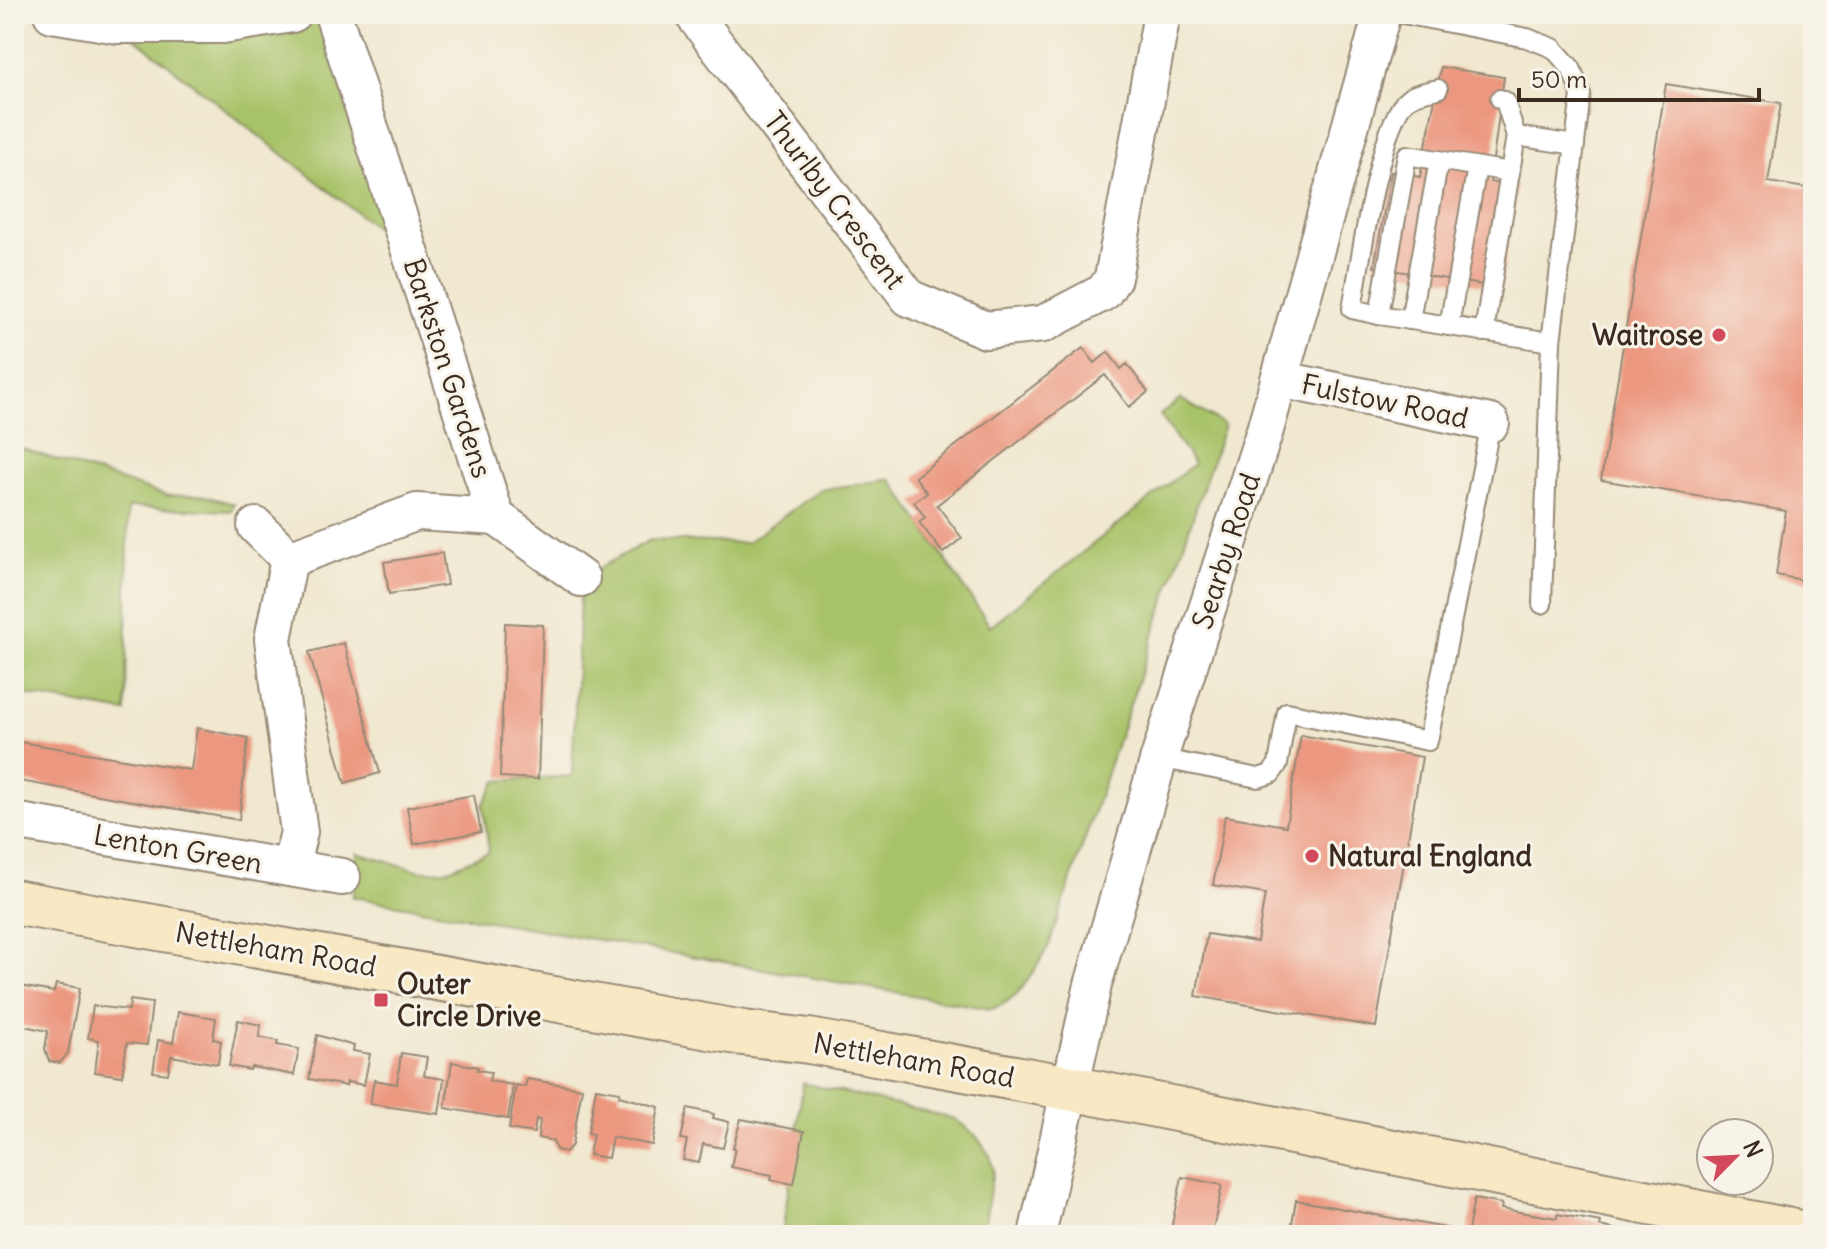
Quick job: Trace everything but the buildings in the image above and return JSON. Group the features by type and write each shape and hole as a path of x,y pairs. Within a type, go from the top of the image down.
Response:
{"main road":[{"name":"Nettleham Road","path":"14,902 1070,1088 1721,1226 1807,1235"}],"street":[{"path":"52,14 223,25 292,14"},
{"name":"Barkston Gardens","path":"289,559 417,512 496,517 333,14"},
{"name":"Thurlby Crescent","path":"693,14 909,298 986,330 1043,324 1104,292 1113,278 1162,14"},
{"name":"Searby Road","path":"1070,1088 1093,985 1159,758 1265,430 1382,14"},
{"name":"Fulstow Road","path":"1279,379 1491,423"},
{"path":"496,517 581,578"},
{"path":"256,526 289,559 273,639 299,832 290,868"},
{"name":"Lenton Green","path":"14,821 342,877"},
{"path":"1037,1235 1070,1088"}],"lane":[{"path":"1403,14 1527,38 1553,48 1571,68 1581,94 1551,342 1542,604"},
{"path":"1438,89 1408,99 1399,112 1377,172 1352,309 1551,342"},
{"path":"1484,332 1516,136 1505,101 1500,99"},
{"path":"1516,136 1575,145"},
{"path":"1379,315 1407,155 1510,172"},
{"path":"1410,320 1439,160"},
{"path":"1449,326 1477,167"},
{"path":"1159,758 1258,778 1271,774 1278,764 1287,712 1428,741 1491,423"}],"green space":[{"path":"333,14 412,256 118,25"},
{"path":"1181,399 1224,425 1049,945 1026,983 1011,999 991,1009 353,897 357,853 421,871 446,870 489,852 483,805 497,781 572,776 581,578 650,540 746,543 820,490 891,479 990,626 1194,464 1160,415"},
{"path":"14,446 168,496 201,495 234,504 231,511 128,507 126,712 14,693"},
{"path":"803,1083 955,1119 976,1136 990,1156 993,1170 983,1235 782,1235"}],"place":[{"name":"Waitrose","path":"1719,335"},
{"name":"Natural England","path":"1312,856"},
{"name":"Outer Circle Drive","path":"381,1000"}]}
